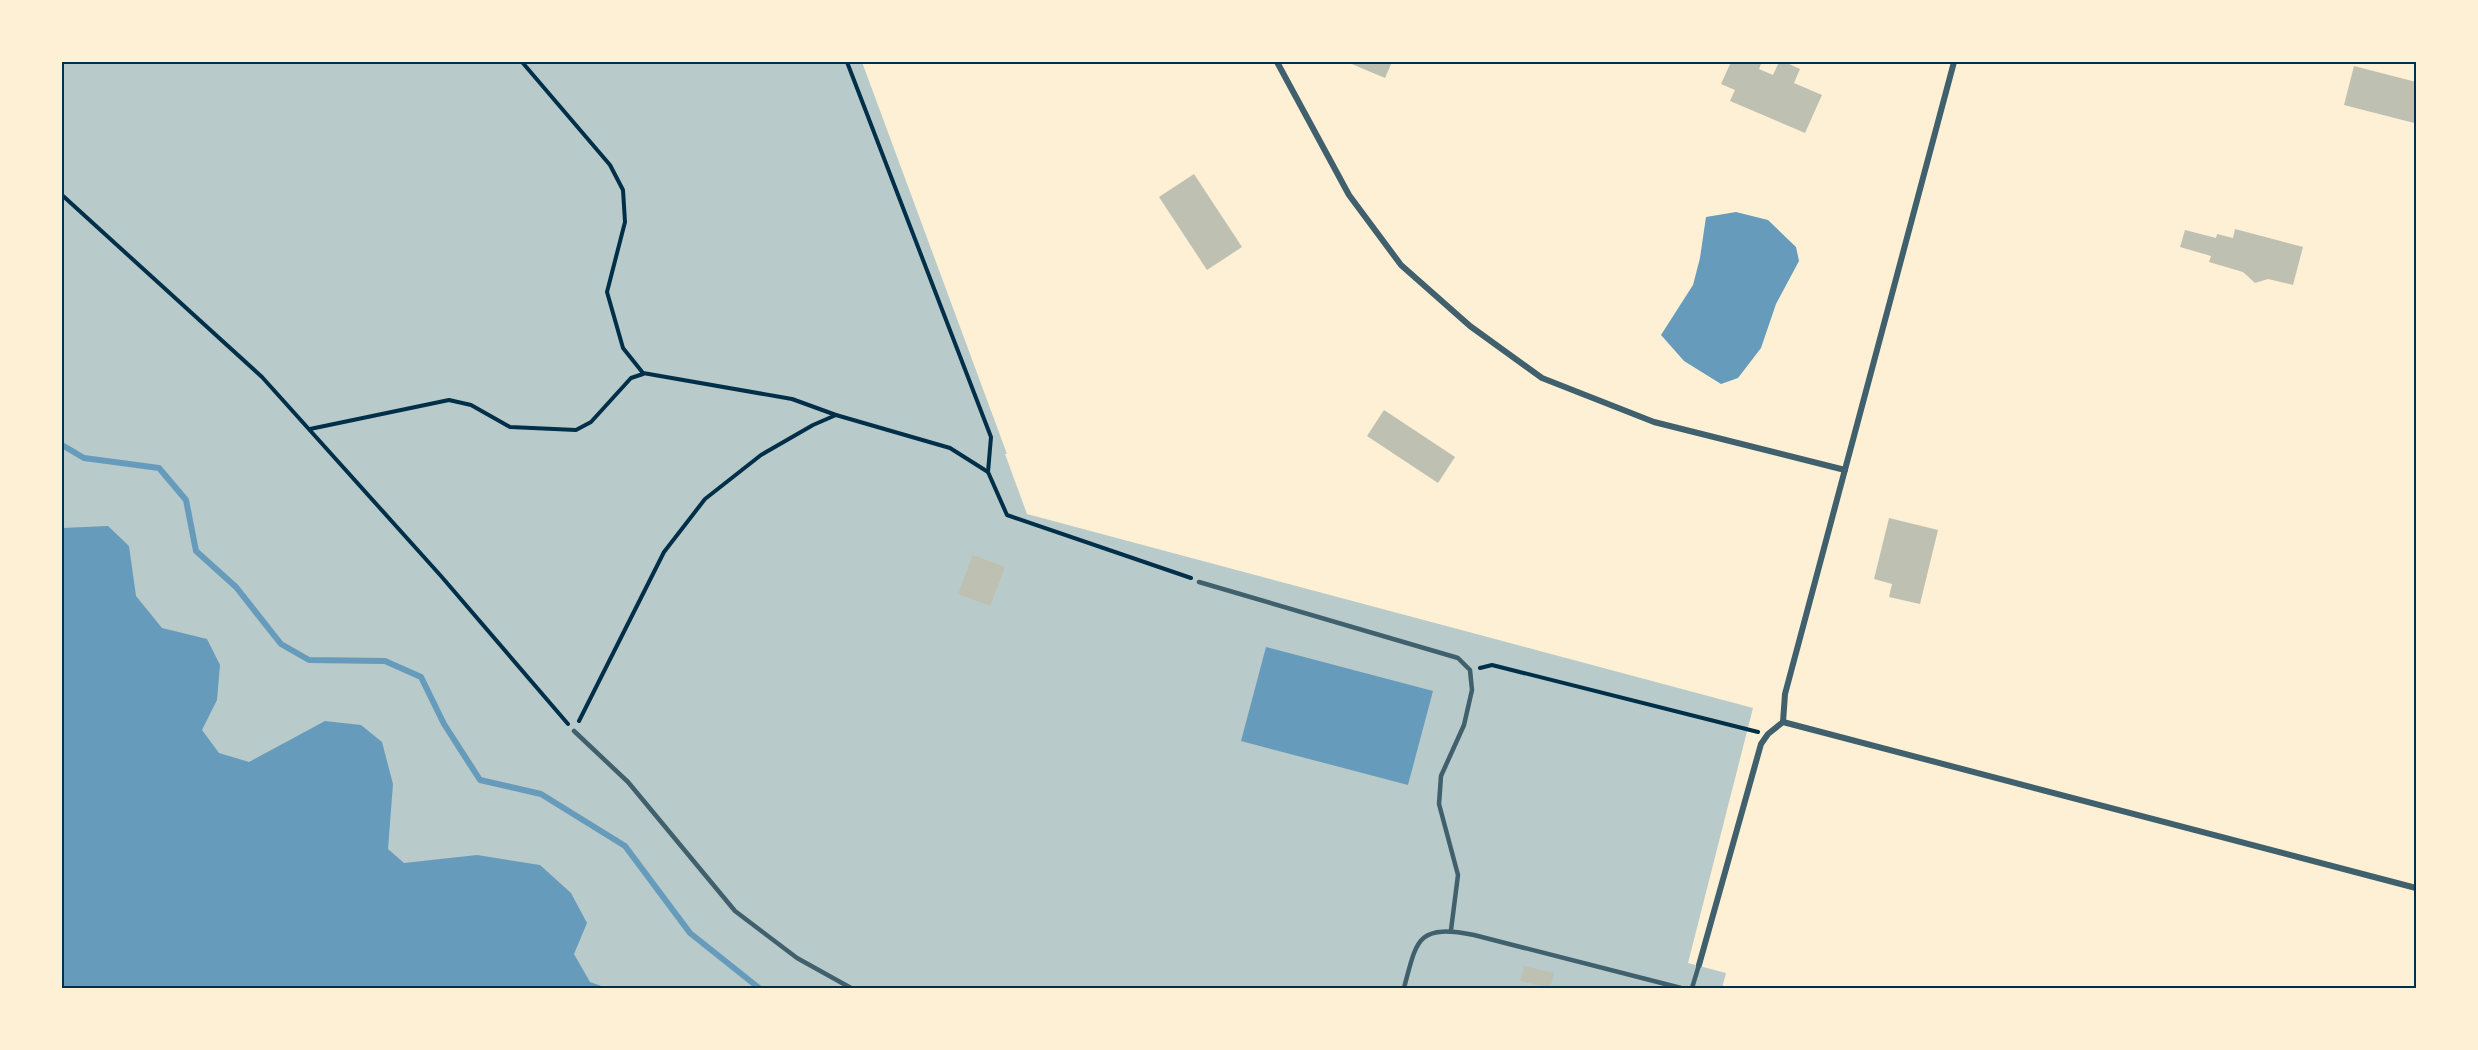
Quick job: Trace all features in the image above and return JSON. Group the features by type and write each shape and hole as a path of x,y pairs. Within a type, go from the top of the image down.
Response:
{"street":[{"path":"1277,62 1350,195 1401,265 1470,326 1542,378 1654,422 1845,470"},
{"path":"1699,965 1761,744 1768,734 1783,722 1785,694 1954,62"},
{"path":"1783,722 2416,888"}],"lane":[{"path":"1200,582 1458,658 1470,670 1472,690 1464,725 1441,776 1439,804 1458,875 1451,930"},
{"path":"574,731 628,782 735,911 797,958 851,988"},
{"path":"1404,988 1413,953 1423,937 1438,930 1451,930 1681,988"},
{"path":"1692,988 1699,965"}],"path":[{"path":"522,62 610,165 623,190 625,222 607,292 623,348 643,374"},
{"path":"847,62 991,437 987,472 1007,515 1177,572 1200,582"},
{"path":"62,195 262,377 441,576 574,731 664,552 705,499 761,455 813,425 836,415"},
{"path":"309,429 449,400 471,405 510,427 576,430 591,422 631,378 643,374 792,399 836,415 950,448 987,472"},
{"path":"1470,670 1492,665 1768,734"}],"shaded area":[{"path":"62,62 862,62 1027,514 1753,708 1688,963 1726,973 1722,988 62,988"}],"water":[{"path":"1736,212 1768,220 1796,247 1799,261 1776,304 1761,348 1738,378 1721,384 1684,361 1661,335 1693,285 1700,258 1706,217"},
{"path":"108,526 129,546 136,596 162,628 207,639 220,665 217,700 202,730 219,753 249,762 325,721 361,725 382,742 393,784 388,849 404,863 477,855 540,865 571,893 587,923 574,954 590,982 607,988 62,988 62,528"},
{"path":"1266,647 1433,691 1408,785 1241,741"}],"building":[{"path":"1347,62 1392,62 1385,78"},
{"path":"1731,62 1755,62 1761,64 1759,69 1773,75 1779,62 1785,62 1800,69 1794,83 1822,95 1805,133 1730,101 1735,90 1721,84"},
{"path":"2354,66 2416,82 2414,123 2344,105"},
{"path":"1194,174 1242,247 1207,270 1159,197"},
{"path":"2235,229 2303,247 2293,285 2268,279 2255,283 2243,272 2209,262 2211,256 2180,247 2185,230 2216,238 2217,234 2233,238"},
{"path":"1384,410 1455,457 1438,483 1367,436"},
{"path":"1889,518 1938,530 1920,604 1889,597 1892,584 1874,579"},
{"path":"973,555 1005,567 990,606 958,594"},
{"path":"1524,966 1554,973 1550,988 1520,981"}],"waterway":[{"path":"62,445 84,458 159,468 186,500 196,551 236,587 281,644 309,660 385,661 421,677 444,724 480,780 541,794 625,846 690,933 759,988"}]}
